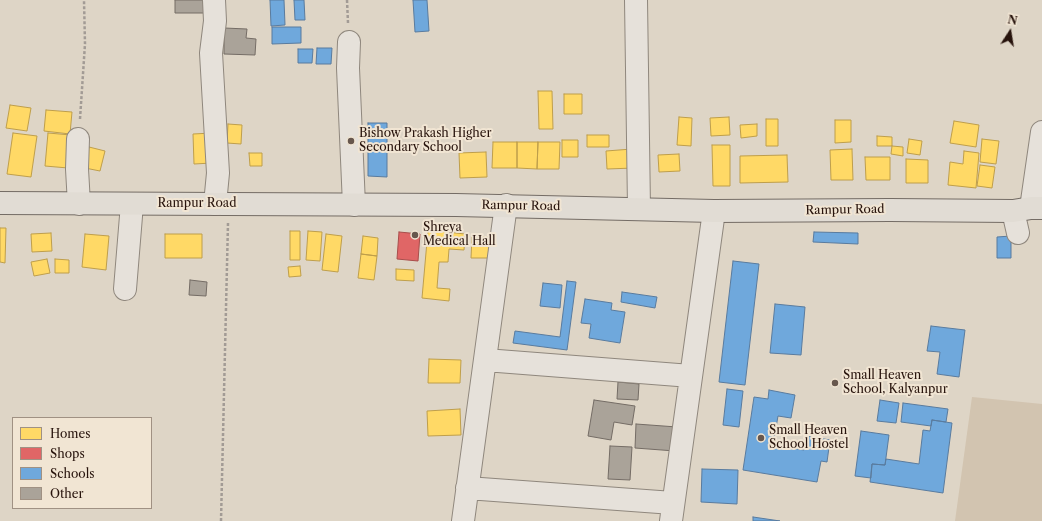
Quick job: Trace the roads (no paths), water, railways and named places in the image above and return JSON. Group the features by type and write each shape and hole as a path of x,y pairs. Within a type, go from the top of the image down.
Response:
{"main road":[{"name":"Rampur Road","path":"0,203 506,205 714,211 1029,209"}],"street":[{"path":"214,0 215,21 212,53 218,173 222,204"},
{"path":"636,0 639,208"},
{"path":"349,42 348,68 354,205"},
{"path":"1018,233 1029,209 1042,132"},
{"path":"78,139 77,169 79,204"},
{"path":"125,289 132,204"},
{"path":"463,521 506,205"},
{"path":"467,488 672,512 714,211"},
{"path":"485,360 691,376"}],"place":[{"name":"Bishow Prakash Higher Secondary School","path":"351,141"},
{"name":"Shreya Medical Hall","path":"415,235"},
{"name":"Small Heaven School, Kalyanpur","path":"835,383"},
{"name":"Small Heaven School Hostel","path":"761,438"}]}
